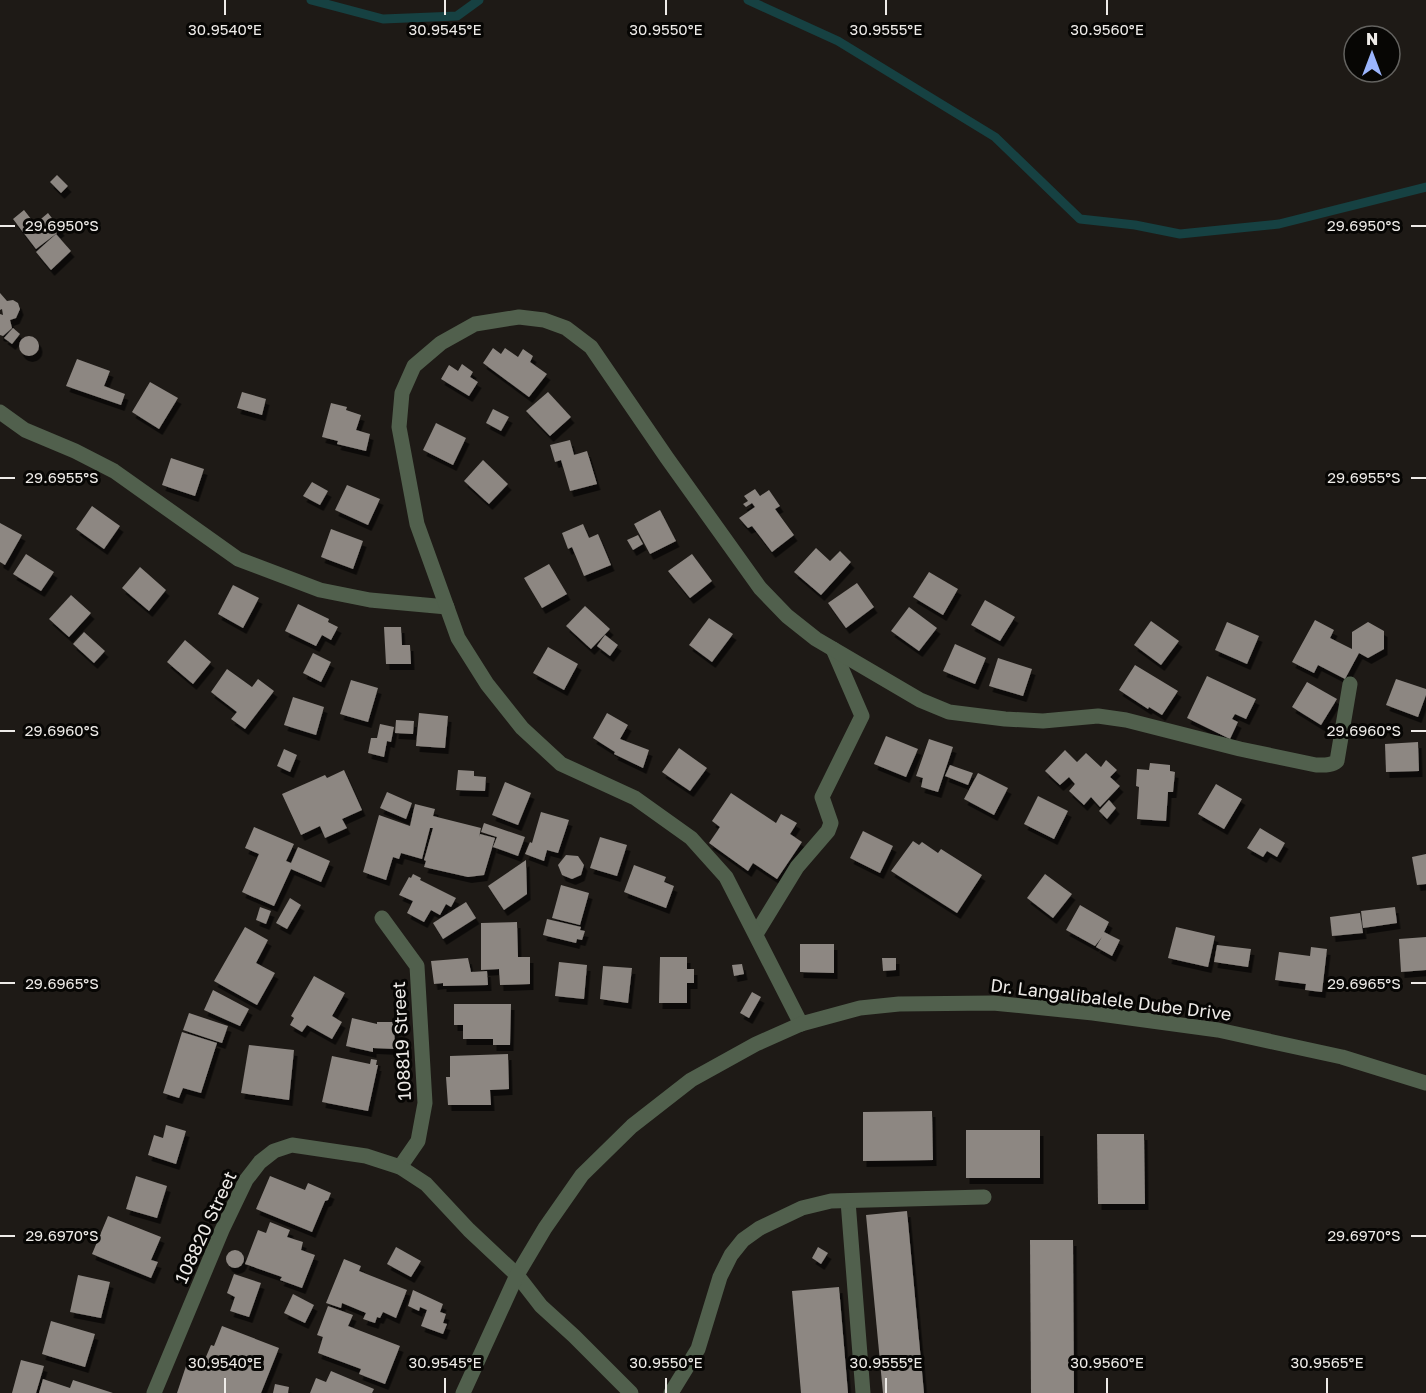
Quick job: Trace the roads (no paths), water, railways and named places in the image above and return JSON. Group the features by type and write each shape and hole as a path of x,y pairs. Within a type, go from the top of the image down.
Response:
{"street":[{"path":"801,1024 726,877 691,838 635,798 561,764 522,728 487,684 458,638 417,524 399,427 402,393 414,366 441,343 475,324 519,316 544,320 566,328 591,347 760,588 787,616 816,639 920,700 949,712 1043,721 1098,716 1126,720 1240,749 1316,765 1333,765 1337,761 1350,684"},
{"path":"0,412 25,430 75,451 114,471 238,560 320,590 370,600 447,608"},
{"path":"756,934 797,867 828,831 831,823 822,797 862,716 833,649"},
{"name":"108819 Street","path":"382,918 417,966 425,1102 418,1141 400,1167"},
{"name":"Dr. Langalibalele Dube Drive","path":"463,1393 517,1275 545,1228 582,1175 632,1126 691,1080 756,1044 801,1024 860,1008 899,1004 993,1002 1218,1030 1342,1057 1426,1083"},
{"name":"108820 Street","path":"154,1393 222,1230 246,1180 260,1162 274,1150 292,1145 366,1156 400,1167 426,1184 517,1275 541,1306 631,1393"},
{"path":"671,1393 698,1348 720,1277 731,1255 743,1240 778,1218 802,1208 831,1201 984,1197"},
{"path":"848,1201 863,1393"}],"waterway":[{"path":"311,0 383,19 457,16 479,0"},
{"path":"748,0 838,41 995,137 1080,219 1135,225 1180,234 1279,224 1426,187"}]}
